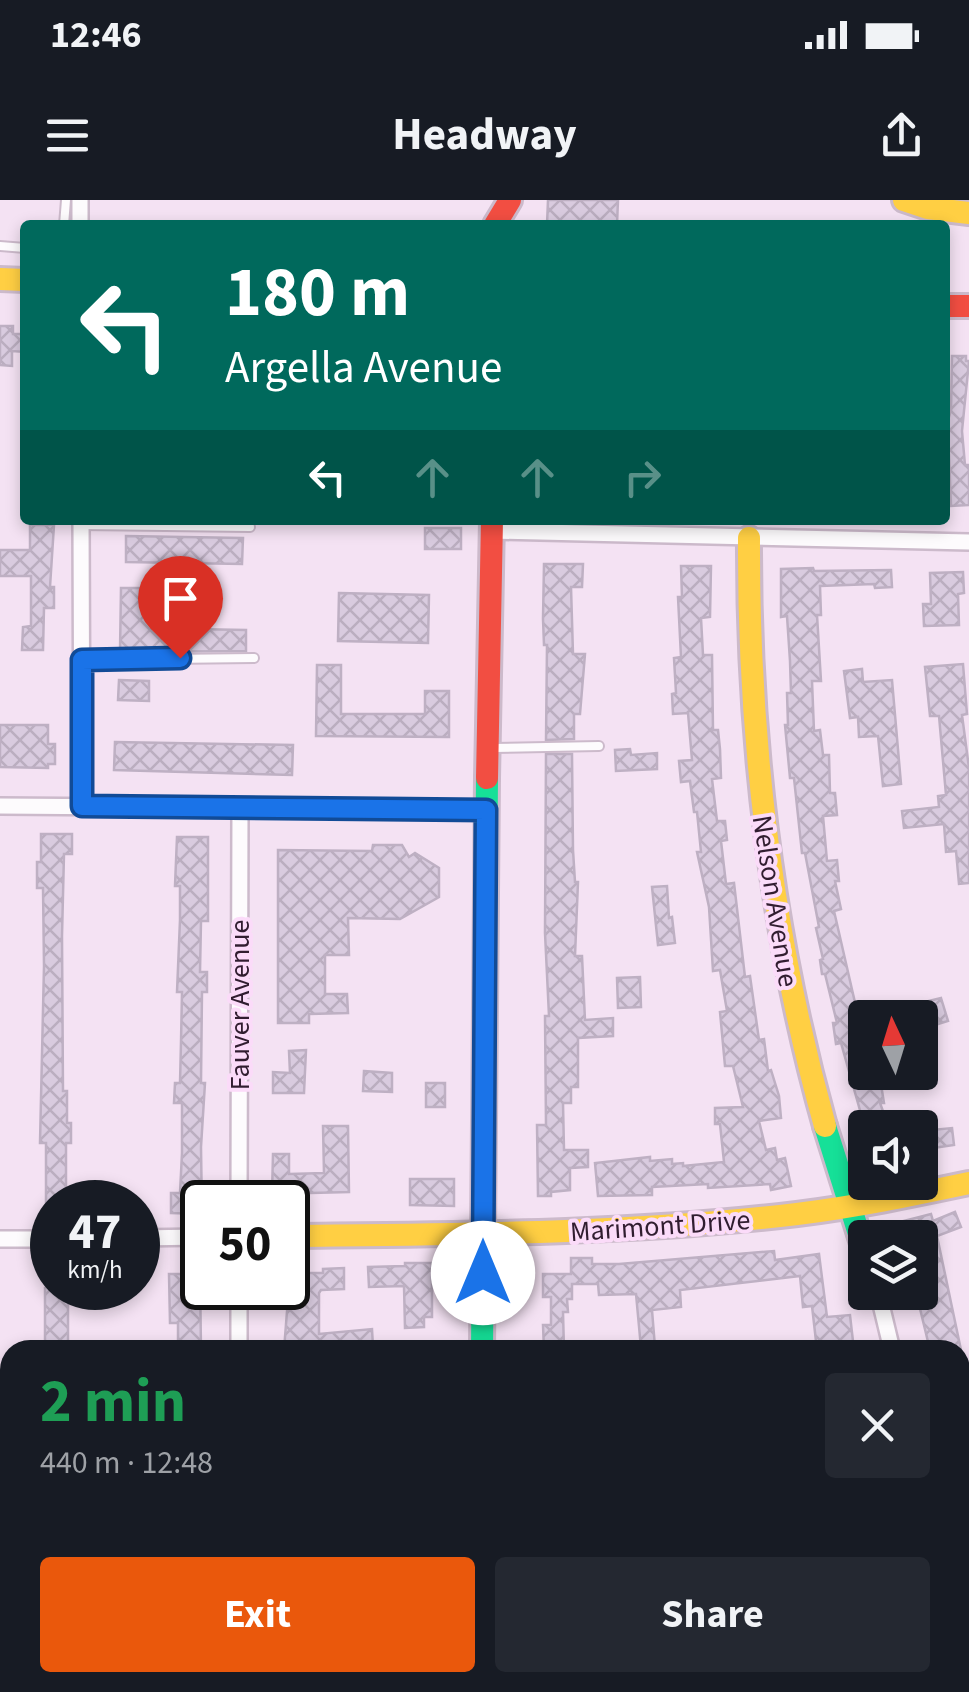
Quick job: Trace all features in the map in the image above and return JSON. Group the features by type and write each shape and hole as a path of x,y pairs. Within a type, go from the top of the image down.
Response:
{"main road":[{"path":"904,200 928,208 969,213"},
{"path":"482,1340 492,526"},
{"name":"Nelson Avenue","path":"749,538 750,668 765,847 797,1023 854,1220"},
{"name":"Marimont Drive","path":"310,1236 674,1228 849,1206 969,1183"}],"street":[{"path":"82,525 82,806"},
{"path":"492,526 749,538 969,542"},
{"path":"0,806 486,810"},
{"name":"Fauver Avenue","path":"240,808 240,1180"},
{"path":"0,1239 30,1239"},
{"path":"239,1310 239,1340"},
{"path":"882,1310 890,1340"}],"lane":[{"path":"183,525 250,527"},
{"path":"82,660 254,658"},
{"path":"488,748 599,746"}],"building":[{"path":"548,200 618,200 617,220 547,220"},
{"path":"0,326 13,326 13,334 20,334 20,352 12,351 12,366 0,365"},
{"path":"952,356 966,356 969,361 962,431 965,465 969,465 969,505 951,506"},
{"path":"30,525 54,525 50,587 54,587 54,608 44,608 43,650 22,650 23,627 31,626 31,576 0,576 0,550 30,550"},
{"path":"425,528 461,528 461,549 425,549"},
{"path":"126,536 243,538 242,564 126,562"},
{"path":"544,564 583,564 582,587 571,587 573,654 585,654 580,714 574,714 574,739 546,740"},
{"path":"681,566 711,566 710,617 701,618 703,655 712,655 713,730 718,730 720,749 721,778 712,779 717,821 725,821 727,840 721,841 726,884 734,883 745,977 750,976 759,1040 764,1039 768,1071 771,1070 779,1096 781,1118 759,1121 766,1150 775,1148 777,1160 785,1158 791,1186 771,1190 770,1184 708,1188 708,1184 652,1187 652,1195 598,1196 595,1163 650,1157 650,1161 672,1159 672,1164 683,1166 724,1162 715,1108 743,1107 733,1066 725,1066 720,1012 727,1011 720,970 713,971 709,907 697,852 701,852 697,812 690,781 681,782 679,761 692,760 688,713 673,714 674,658 681,657"},
{"path":"781,569 891,570 892,587 820,586 821,615 817,615 821,681 812,681 814,731 820,730 823,755 829,755 830,793 835,793 837,815 823,816 827,861 837,860 839,881 835,881 841,909 834,911 854,1000 848,1000 848,1068 841,1043 836,1044 833,1023 837,1023 822,974 816,928 819,927 802,853 794,778 790,778 785,725 787,693 791,693 790,661 787,616 781,617"},
{"path":"963,572 964,593 958,594 959,625 924,626 923,604 931,604 930,573"},
{"path":"121,588 189,588 191,629 246,630 246,651 120,652"},
{"path":"339,593 429,595 428,643 338,641"},
{"path":"963,664 967,714 962,715 969,768 969,883 959,884 956,851 946,852 944,824 904,828 902,811 939,807 938,796 946,795 939,716 930,716 925,667"},
{"path":"317,665 341,665 341,714 425,714 425,691 449,691 449,737 316,736"},
{"path":"862,669 863,682 892,680 901,784 883,786 878,736 859,737 858,717 850,718 844,671"},
{"path":"119,680 149,681 149,701 118,700"},
{"path":"0,725 48,725 48,744 55,744 55,764 48,764 48,768 0,767"},
{"path":"115,742 293,745 292,775 114,770"},
{"path":"630,749 631,755 657,753 657,769 616,771 615,750"},
{"path":"546,754 572,754 573,850 578,882 575,956 582,956 585,1020 613,1018 613,1036 578,1038 578,1087 571,1087 571,1103 563,1103 564,1150 588,1150 588,1167 570,1168 570,1190 538,1196 537,1125 546,1125 545,1016 549,1016 545,933"},
{"path":"41,834 72,834 72,854 64,854 62,936 63,1091 67,1091 67,1123 71,1123 71,1143 66,1143 66,1180 46,1180 46,1143 40,1143 44,966 43,888 37,888 37,862 41,862"},
{"path":"177,837 208,837 208,921 201,921 200,972 207,972 207,992 202,992 201,1083 205,1083 201,1180 181,1180 182,1103 174,1103 175,1083 180,1083 182,992 177,992 180,886 175,886"},
{"path":"373,845 402,845 409,857 415,853 439,868 439,897 400,919 348,918 349,955 325,955 325,994 347,994 348,1013 309,1014 309,1023 278,1023 278,850 372,851"},
{"path":"667,886 675,943 658,945 652,887"},
{"path":"640,977 641,1007 618,1008 617,978"},
{"path":"941,998 948,1021 938,1024 938,1000 933,1000"},
{"path":"306,1050 304,1093 273,1093 273,1072 290,1073 289,1051"},
{"path":"364,1071 392,1073 392,1092 363,1091"},
{"path":"426,1083 445,1083 445,1107 426,1107"},
{"path":"854,1090 882,1090 883,1110 860,1110"},
{"path":"323,1126 348,1126 349,1192 310,1193 310,1180 272,1180 273,1154 289,1154 289,1174 324,1173"},
{"path":"952,1128 954,1145 938,1147 938,1129"},
{"path":"410,1179 454,1179 454,1206 410,1205"},
{"path":"171,1193 180,1193 180,1213 171,1213"},
{"path":"955,1212 961,1227 938,1236 935,1220"},
{"path":"931,1214 933,1220 908,1220"},
{"path":"938,1241 959,1340 928,1340 920,1310 938,1310"},
{"path":"774,1251 775,1260 819,1254 827,1317 850,1315 853,1340 816,1340 812,1306 803,1307 800,1276 680,1290 681,1307 652,1310 654,1340 640,1340 636,1294 599,1295 598,1284 572,1284 568,1312 563,1312 564,1340 544,1340 543,1325 551,1325 551,1297 543,1297 543,1274 571,1274 571,1258 592,1258 592,1264"},
{"path":"432,1263 432,1317 424,1317 424,1327 405,1328 404,1286 369,1287 368,1267"},
{"path":"344,1268 344,1289 319,1293 319,1334 372,1329 373,1340 285,1340 287,1310 310,1310 310,1273 323,1273 323,1269"},
{"path":"169,1274 180,1274 180,1310 200,1310 201,1340 178,1340 178,1323 170,1323"},
{"path":"45,1310 68,1310 68,1340 45,1340"}],"traffic: fast":[{"path":"482,1340 487,778"},
{"path":"825,1126 855,1220"}],"traffic: slow":[{"path":"904,200 928,208 969,213"},
{"path":"0,279 20,280"},
{"path":"749,538 753,687 766,835 790,981 825,1126"},
{"path":"310,1236 543,1232 734,1221 819,1211 969,1183"}],"traffic: jam":[{"path":"498,220 510,200"},
{"path":"950,306 969,306"},
{"path":"487,778 492,525"}],"route":[{"path":"180,658 82,660 82,806 486,810 483,1273"}]}
